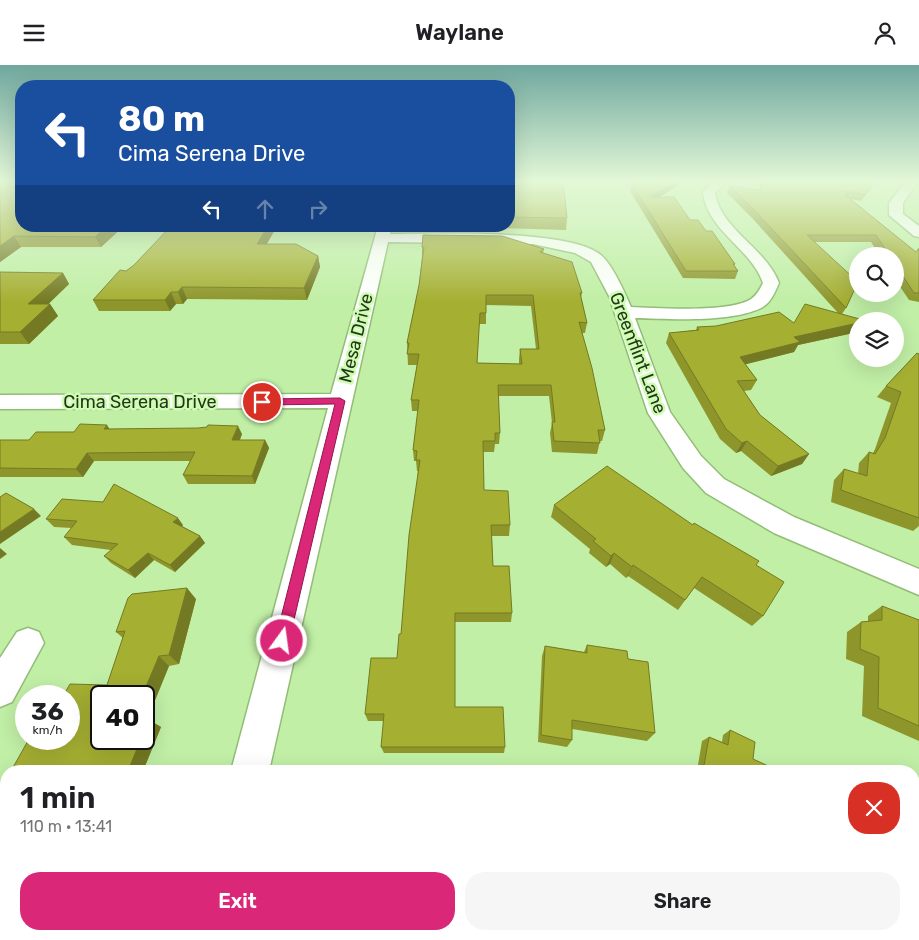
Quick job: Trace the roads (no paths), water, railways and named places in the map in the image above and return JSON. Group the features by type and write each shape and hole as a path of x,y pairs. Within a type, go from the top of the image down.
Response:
{"street":[{"path":"623,312 672,313 738,308 753,304 763,298 771,283 766,270 722,221"},
{"path":"903,221 919,233"},
{"name":"Greenflint Lane","path":"384,232 533,240 560,244 580,250 597,259 609,279 623,312 659,413 692,462 715,486 784,525 919,582"},
{"name":"Mesa Drive","path":"251,765 370,279 384,232"},
{"name":"Cima Serena Drive","path":"0,402 340,401"},
{"path":"0,690 28,643"}]}
